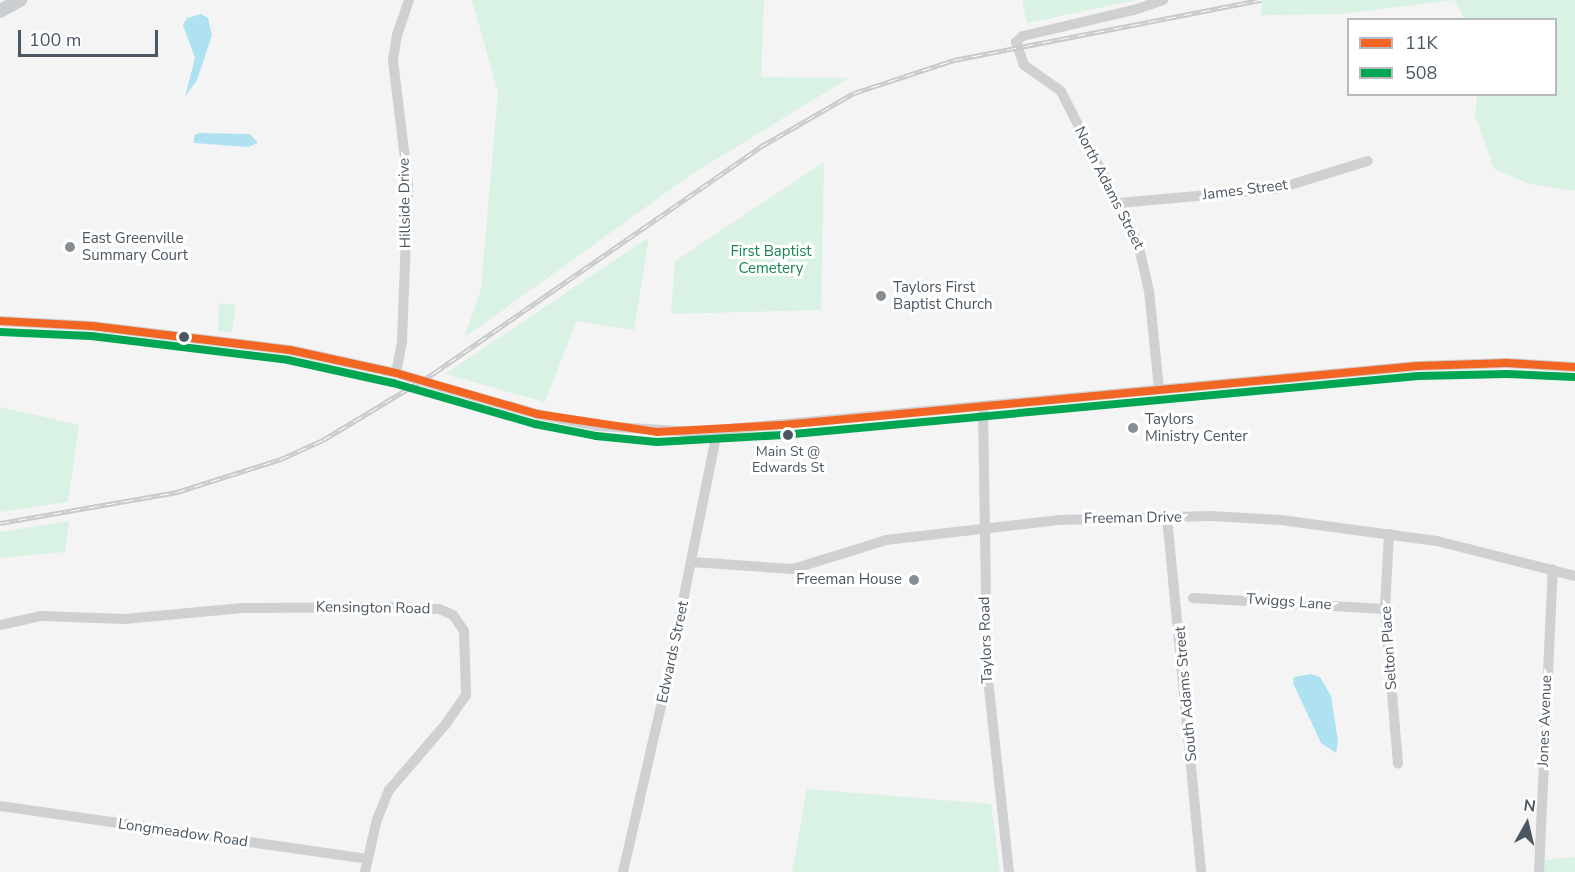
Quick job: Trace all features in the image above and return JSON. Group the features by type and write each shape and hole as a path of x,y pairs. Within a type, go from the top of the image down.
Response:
{"main road":[{"path":"0,11 20,0"}],"street":[{"name":"Hillside Drive","path":"396,373 402,341 408,184 393,60 396,35 409,0"},
{"name":"North Adams Street","path":"1159,389 1143,259 1119,203 1061,91 1024,65 1017,47 1023,36 1162,0"},
{"name":"James Street","path":"1119,203 1277,189 1368,161"},
{"path":"0,321 92,326 290,350 396,373 537,414 597,426 657,432 717,431 1417,366 1513,363 1575,367"},
{"name":"Taylors Road","path":"983,406 983,531 990,716 1009,872"},
{"name":"Edwards Street","path":"623,872 692,562 717,431"},
{"name":"South Adams Street","path":"1167,517 1201,872"},
{"name":"Freeman Drive","path":"692,562 793,569 886,540 983,531 1058,520 1254,517 1465,546 1575,576"},
{"name":"Selton Place","path":"1389,534 1385,609 1398,763"},
{"name":"Jones Avenue","path":"1539,872 1553,569"},
{"name":"Twiggs Lane","path":"1193,598 1385,609"},
{"name":"Kensington Road","path":"0,625 41,616 124,619 252,608 414,607 439,609 453,615 460,623 465,637 464,700 389,790 364,872"},
{"name":"Longmeadow Road","path":"0,806 367,859"}],"green space":[{"path":"472,0 764,0 761,77 849,78 692,174 464,338 481,289 498,92"},
{"path":"1022,0 1136,0 1027,23"},
{"path":"1262,0 1455,0 1340,14 1261,15"},
{"path":"1455,0 1575,0 1575,191 1530,184 1494,169 1475,115 1477,96 1557,96 1557,18 1464,18"},
{"name":"First Baptist Cemetery","path":"824,162 821,310 671,314 675,261"},
{"path":"649,237 634,330 576,321 545,402 445,374"},
{"path":"219,303 236,305 232,332 218,331"},
{"path":"0,407 79,425 68,502 0,512"},
{"path":"69,521 65,552 0,558 0,532"},
{"path":"807,789 991,804 1000,872 792,872"},
{"path":"1575,857 1575,872 1541,872 1542,860"}],"water":[{"path":"201,14 208,18 212,35 197,80 185,97 195,58 183,25 187,18"},
{"path":"200,133 250,134 258,143 248,147 194,143 194,135"},
{"path":"1311,674 1320,677 1331,696 1338,741 1336,753 1321,743 1293,683 1294,677"}],"railway":[{"path":"0,523 177,492 281,459 323,440 434,373 760,147 854,93 954,60 1261,0"}],"transit line":[{"name":"11K","path":"0,321 92,326 290,350 396,373 537,414 657,432 782,425 1417,366 1507,363 1575,367"},
{"name":"508","path":"0,332 91,336 288,360 393,383 535,424 596,436 657,442 783,435 1418,376 1507,374 1574,377"}],"place":[{"name":"East Greenville Summary Court","path":"70,247"},
{"name":"Taylors First Baptist Church","path":"881,296"},
{"name":"Taylors Ministry Center","path":"1133,428"},
{"name":"Main St @ Edwards St","path":"788,435"},
{"name":"Freeman House","path":"914,580"}]}
